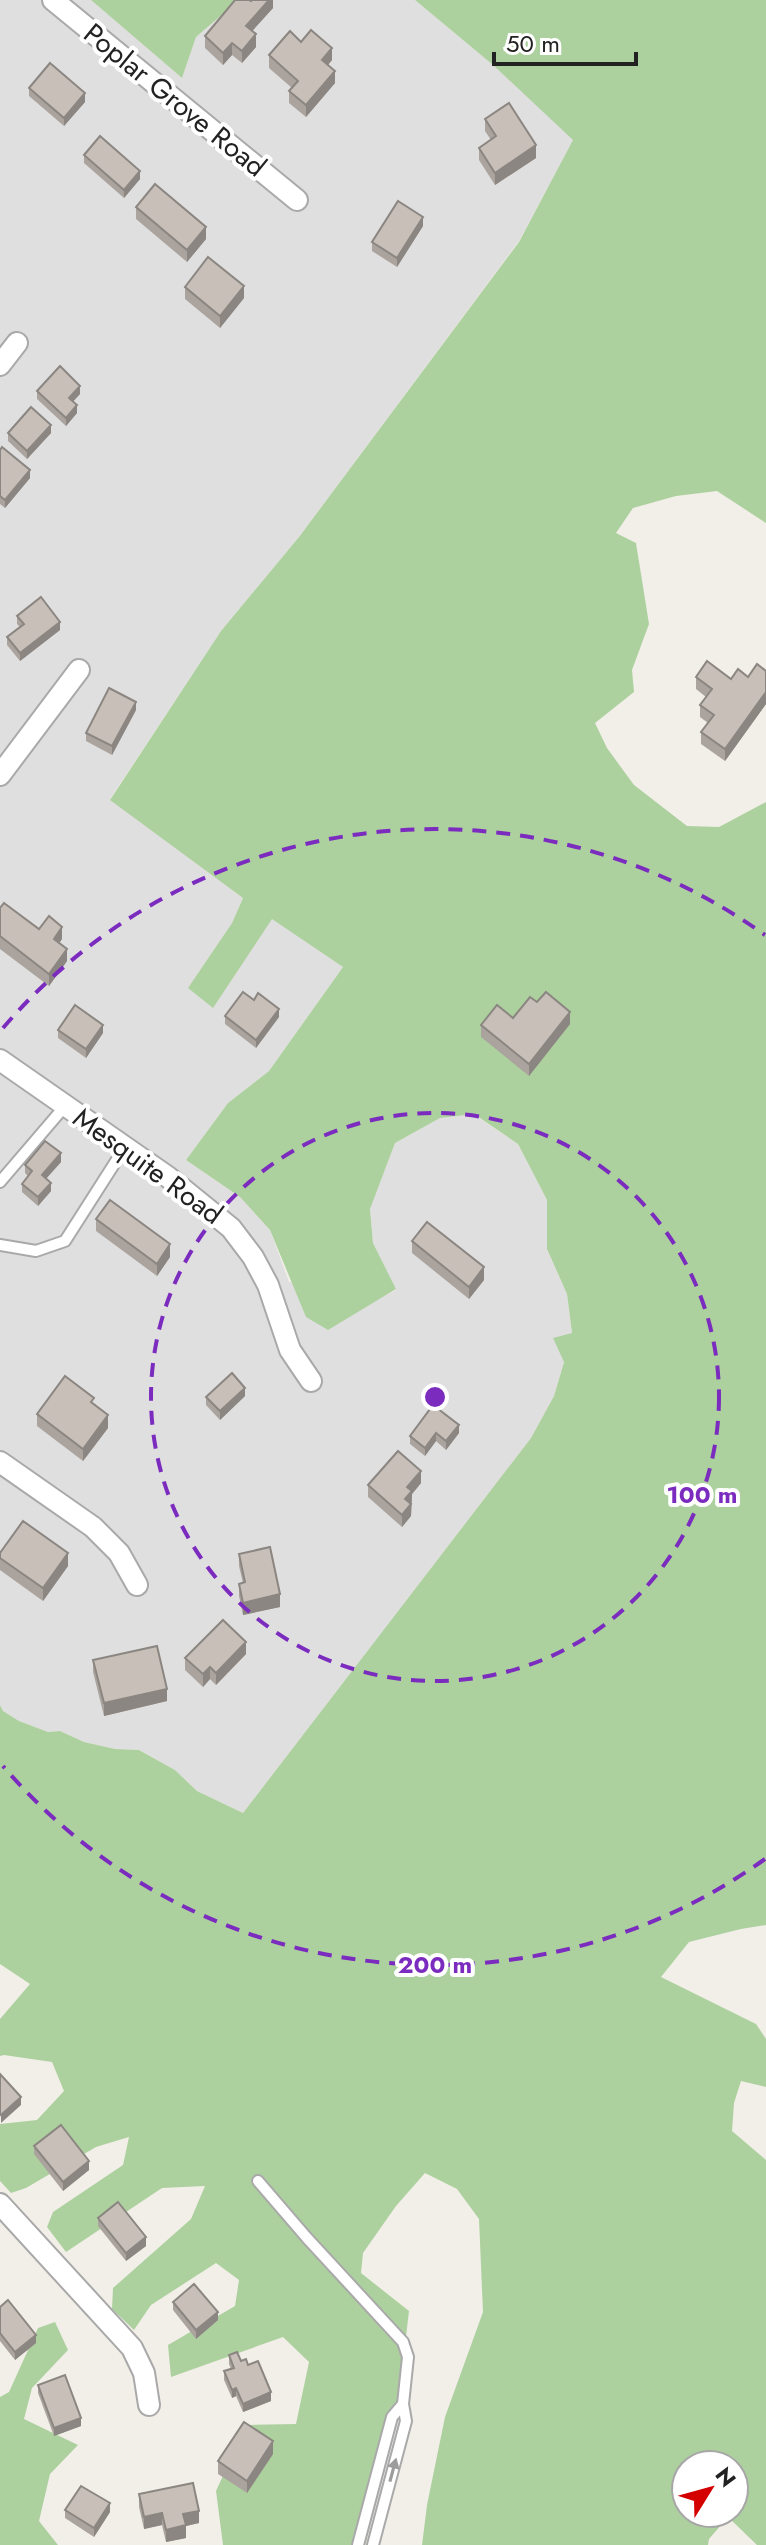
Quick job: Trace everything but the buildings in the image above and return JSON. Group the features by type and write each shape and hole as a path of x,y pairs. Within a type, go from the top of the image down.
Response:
{"street":[{"name":"Poplar Grove Road","path":"53,0 297,200"},
{"path":"0,365 17,343"},
{"path":"0,775 79,670"},
{"name":"Mesquite Road","path":"0,1060 201,1201 231,1228 253,1257 268,1285 290,1350 311,1381"},
{"path":"0,1462 93,1527 119,1553 137,1585"},
{"path":"0,2204 132,2348 144,2373 149,2405"}],"lane":[{"path":"0,1182 65,1106"},
{"path":"0,1245 36,1251 65,1241 125,1147"},
{"path":"258,2181 403,2342 408,2357 403,2404 406,2421 373,2545"},
{"path":"358,2545 392,2417 403,2404"}],"shaded area":[{"path":"0,0 91,0 182,78 196,37 239,0 415,0 493,65 574,139 519,241 299,537 221,631 110,799 243,898 232,923 189,987 213,1007 272,918 343,967 269,1071 228,1103 186,1160 240,1197 270,1230 289,1282 376,1300 396,1290 373,1243 370,1208 395,1143 440,1118 473,1114 518,1144 547,1200 547,1249 567,1294 572,1334 554,1396 531,1438 243,1813 197,1791 175,1770 139,1750 115,1749 84,1742 60,1731 48,1732 19,1721 3,1711 0,1705"}],"green space":[{"path":"91,0 239,0 196,37 182,78"},
{"path":"415,0 766,0 766,523 717,491 676,496 633,508 616,533 636,543 649,624 632,670 634,692 595,723 607,748 634,785 687,826 719,827 766,802 766,1925 689,1942 661,1977 756,2024 766,2039 766,2087 741,2081 734,2103 732,2131 766,2160 766,2545 757,2545 740,2529 750,2529 750,2449 670,2449 670,2529 718,2529 708,2545 422,2545 445,2417 483,2312 479,2219 457,2189 425,2173 396,2206 363,2253 361,2273 409,2311 395,2431 365,2545 223,2545 216,2491 246,2425 296,2424 309,2362 283,2337 171,2377 168,2345 235,2306 239,2280 216,2263 151,2305 134,2330 112,2309 113,2288 191,2219 205,2186 162,2188 66,2252 47,2227 53,2212 123,2165 129,2137 96,2147 26,2188 11,2193 0,2181 0,2124 37,2120 64,2091 52,2062 0,2056 0,2019 30,1984 0,1964 0,1705 3,1711 19,1721 48,1732 60,1731 84,1742 115,1749 139,1750 175,1770 197,1791 243,1813 531,1438 554,1396 564,1362 553,1338 572,1333 567,1294 547,1249 547,1200 518,1144 474,1114 440,1118 395,1143 370,1209 373,1243 396,1289 328,1330 306,1317 270,1230 240,1197 186,1160 228,1103 269,1071 343,967 272,919 213,1008 188,988 232,923 243,898 110,800 221,631 299,537 519,242 573,140 493,65"},
{"path":"55,2322 68,2350 32,2388 24,2419 78,2445 50,2474 39,2521 58,2545 0,2545 0,2397 9,2392 38,2328"}]}
